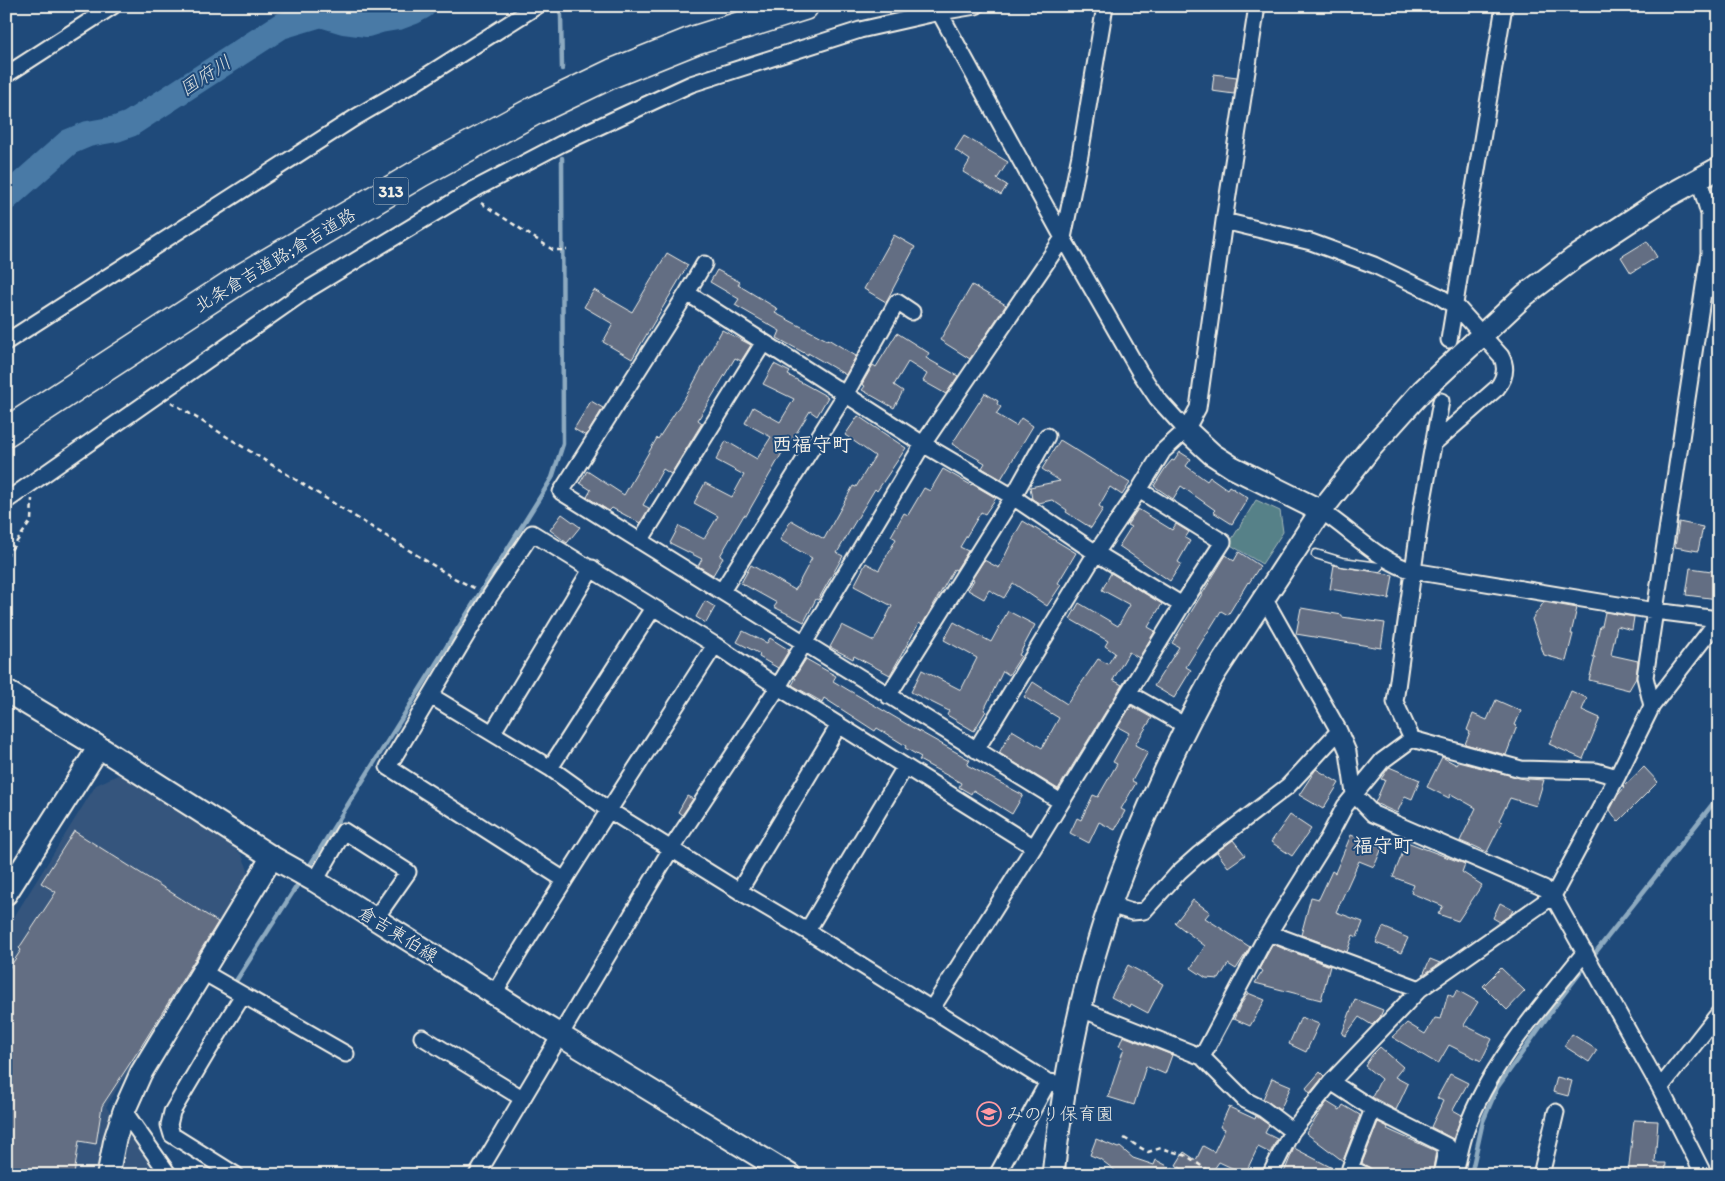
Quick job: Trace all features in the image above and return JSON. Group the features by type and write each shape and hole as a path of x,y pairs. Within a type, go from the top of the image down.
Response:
{"highway":[{"name":"北条倉吉道路;倉吉道路","path":"6,414 92,356 230,268 412,160 528,96 607,59 749,6"},
{"name":"北条倉吉道路;倉吉道路","path":"6,432 237,281 420,173 534,111 613,73 695,40 804,6"}],"street":[{"path":"6,75 113,6"},
{"path":"6,342 356,117 418,82 537,6"},
{"path":"6,501 308,290 467,194 561,144 691,84 860,30 938,9 976,6"},
{"path":"477,1175 671,848 778,687 923,444 1063,238 1080,155 1105,6"},
{"path":"976,750 1096,554 1163,450 1186,430 1198,408 1257,6"},
{"path":"1449,340 1504,6"},
{"path":"938,9 1063,238 1139,371 1157,398 1186,430 1212,454 1232,467 1321,511 1392,563 1413,571 1655,611 1719,619"},
{"path":"997,1175 1056,1083 1081,1009 1100,935 1110,905 1140,829 1186,726 1215,673 1321,511 1369,450 1411,403 1525,295 1574,258 1668,196 1719,168"},
{"path":"1652,706 1645,677 1709,253 1709,214 1699,179"},
{"path":"1224,221 1311,242 1337,251 1374,265 1439,296 1455,306 1501,356 1505,372 1501,383 1434,443"},
{"path":"704,264 561,492 1061,802"},
{"path":"1703,293 1719,283"},
{"path":"687,293 923,444 1013,497 1096,554 1182,605"},
{"path":"722,591 845,394 897,302 912,312"},
{"path":"640,542 764,342"},
{"path":"1441,400 1422,506 1395,702 1412,739 1521,769 1596,771 1617,777"},
{"path":"888,696 1013,497 1047,436"},
{"path":"931,1010 1223,542 1139,490"},
{"path":"564,879 388,767 490,596 532,533 592,568 1034,847"},
{"path":"493,732 592,568"},
{"path":"1264,598 1339,730 1348,752 1354,794 1373,814 1544,888 1553,896 1660,1088 1704,1175"},
{"path":"550,768 653,608"},
{"path":"1270,1175 1292,1131 1331,1082 1420,989 1553,896 1617,777 1652,706 1719,619"},
{"path":"494,994 564,879 715,645"},
{"name":"倉吉東伯線","path":"6,691 99,747 272,857 314,881 561,1036 790,1175"},
{"path":"1128,693 1186,726"},
{"path":"431,696 493,732 550,768 610,810 931,1010 1056,1083"},
{"path":"739,891 839,725"},
{"path":"1110,905 1132,912 1144,911 1198,854 1288,786 1339,730"},
{"path":"1202,1057 1269,933 1328,838 1345,806 1382,761 1412,739"},
{"path":"6,894 99,747"},
{"path":"807,931 905,767"},
{"path":"314,881 344,831 408,872 375,919"},
{"path":"108,1175 115,1139 124,1111 141,1073 272,857"},
{"path":"1269,933 1420,989"},
{"path":"1455,1175 1466,1130 1479,1099 1520,1034 1585,952"},
{"path":"203,972 346,1054"},
{"path":"236,1175 172,1135 169,1124 172,1112 243,995"},
{"path":"1081,1009 1202,1057 1245,1100 1263,1109 1292,1131"},
{"path":"1660,1088 1719,1012"},
{"path":"422,1037 522,1098"},
{"path":"1331,1082 1373,1109 1447,1146 1440,1175"},
{"path":"1053,1175 1056,1083"},
{"path":"1365,1175 1350,1168 1373,1109"},
{"path":"124,1111 169,1175"},
{"path":"1541,1175 1556,1112"}],"lane":[{"path":"1316,554 1342,562 1379,567"}],"path":[{"path":"467,194 553,250 567,250"},
{"path":"158,394 443,572 490,596"},
{"path":"6,557 31,521 33,483"},
{"path":"1124,1138 1148,1152 1160,1148 1187,1156 1214,1175"}],"shaded area":[{"path":"122,773 235,843 233,847 242,855 250,875 106,1107 161,1175 6,1175 6,925 9,925 96,785"}],"green space":[{"path":"1256,500 1280,511 1283,532 1262,564 1229,544"}],"building":[{"path":"1214,74 1237,77 1234,94 1212,91"},
{"path":"964,136 1008,162 997,179 1007,185 1001,195 963,172 970,160 955,150"},
{"path":"894,235 915,247 886,302 864,289"},
{"path":"1647,241 1657,257 1631,273 1621,257"},
{"path":"667,253 688,265 632,359 603,342 613,324 584,307 594,290 632,312"},
{"path":"717,270 740,282 738,285 778,309 775,313 828,339 856,356 846,375 777,338 780,331 735,305 739,299 710,282"},
{"path":"972,285 1006,305 970,359 940,340"},
{"path":"722,330 751,345 741,361 735,358 698,420 702,423 671,474 663,469 643,505 649,508 640,523 612,508 609,511 587,497 591,490 580,483 587,471 624,495 657,438 691,388"},
{"path":"897,333 929,353 926,358 958,376 946,394 923,381 927,374 908,362 894,385 903,391 894,408 862,390 865,386 862,384 873,365 876,367"},
{"path":"774,364 790,372 788,375 828,397 817,416 810,411 792,440 790,439 746,516 744,515 720,556 723,558 713,575 698,566 702,559 670,543 679,526 704,539 718,516 694,503 705,483 732,497 744,475 716,460 726,441 757,459 771,437 745,423 753,407 780,422 794,399 763,384"},
{"path":"985,393 998,401 997,404 1001,407 996,414 1016,426 1021,418 1033,426 1001,479 982,468 985,463 952,444"},
{"path":"591,401 603,408 586,436 574,429"},
{"path":"858,416 906,448 877,491 875,489 852,527 837,553 843,556 804,622 774,607 777,603 741,583 751,565 795,590 812,558 780,540 791,520 824,539 853,486 856,487 875,456 845,435"},
{"path":"1060,440 1130,483 1122,495 1110,487 1099,506 1103,509 1091,528 1066,512 1067,510 1052,500 1039,503 1032,499 1030,487 1060,481 1042,469"},
{"path":"1180,452 1191,459 1186,466 1207,481 1210,477 1227,489 1229,486 1248,498 1232,524 1213,512 1215,510 1181,486 1173,499 1154,486 1166,467 1172,460 1174,461"},
{"path":"943,469 996,498 985,514 981,512 960,547 968,551 956,570 954,569 922,625 919,623 890,675 854,656 853,659 830,647 842,625 874,641 892,606 854,586 866,563 879,570 896,539 891,536 904,513 908,515 924,488 930,491"},
{"path":"1138,509 1172,530 1176,524 1189,532 1185,538 1190,541 1178,562 1181,564 1170,581 1119,546 1131,527 1127,525"},
{"path":"562,514 580,527 567,543 550,530"},
{"path":"1023,521 1076,553 1058,583 1061,585 1047,606 1013,583 1004,598 989,590 984,599 968,590 974,580 972,579 984,560 999,568"},
{"path":"1679,522 1703,527 1698,551 1675,547"},
{"path":"1239,552 1260,566 1228,615 1221,611 1186,667 1191,670 1174,698 1154,686 1179,647 1172,643 1226,555 1234,561"},
{"path":"1334,565 1393,575 1389,599 1330,589"},
{"path":"1690,568 1719,572 1718,599 1686,595"},
{"path":"1111,573 1162,604 1148,627 1155,631 1139,658 1129,652 1113,680 1122,685 1058,789 999,753 1012,730 1042,748 1059,718 1024,697 1033,682 1067,704 1098,659 1108,664 1115,653 1105,646 1108,641 1070,619 1079,603 1118,626 1130,605 1102,590"},
{"path":"705,601 715,607 706,623 696,617"},
{"path":"1544,602 1577,608 1566,661 1544,655 1532,619"},
{"path":"1301,608 1342,615 1342,617 1385,623 1381,648 1296,634"},
{"path":"1008,611 1035,625 1019,655 1021,656 1009,675 1003,671 984,710 986,711 974,731 947,715 949,711 911,692 922,670 961,690 977,658 944,640 954,622 991,642"},
{"path":"1605,612 1634,617 1632,630 1617,626 1611,655 1638,661 1636,678 1629,690 1589,680 1600,626 1602,626"},
{"path":"743,631 767,643 770,638 789,650 778,668 759,657 760,654 737,642"},
{"path":"806,659 836,676 833,681 970,760 967,765 1023,795 1012,814 973,790 971,794 959,787 961,783 919,760 921,757 877,728 875,731 824,698 822,702 792,685 796,678 794,678"},
{"path":"1571,691 1587,698 1582,710 1600,718 1583,759 1549,744"},
{"path":"1496,700 1521,711 1506,755 1465,744 1470,732 1467,730 1473,714 1487,720"},
{"path":"1131,706 1152,718 1135,745 1148,752 1132,781 1136,783 1121,809 1125,811 1115,830 1099,822 1089,843 1070,833 1077,818 1081,820 1093,795 1098,797 1117,764 1113,762 1129,733 1118,727"},
{"path":"1442,757 1457,765 1459,762 1528,780 1544,780 1536,806 1510,798 1499,820 1502,822 1487,852 1460,841 1476,808 1451,794 1449,798 1427,787"},
{"path":"1389,767 1420,780 1412,799 1405,796 1397,813 1375,803 1385,780 1381,779"},
{"path":"1644,767 1658,782 1618,822 1610,810 1623,787"},
{"path":"1316,769 1339,783 1323,809 1299,795"},
{"path":"687,796 693,799 682,815 678,812"},
{"path":"1290,815 1311,829 1292,856 1271,842"},
{"path":"74,831 218,922 102,1106 96,1144 79,1141 74,1175 6,1175 6,973 21,950 19,948 56,892 41,883"},
{"path":"1351,835 1382,848 1374,867 1359,861 1336,912 1363,922 1357,937 1353,935 1347,952 1301,935 1311,897 1319,899 1332,871 1335,873"},
{"path":"1233,840 1245,855 1228,867 1217,852"},
{"path":"1407,842 1465,864 1462,872 1482,885 1458,921 1438,914 1443,906 1411,893 1414,885 1393,877"},
{"path":"1193,900 1210,912 1205,918 1250,947 1236,969 1228,964 1219,979 1206,978 1191,968 1205,946 1175,923"},
{"path":"1500,903 1513,910 1511,914 1500,922 1493,918"},
{"path":"1383,927 1408,938 1401,953 1376,943"},
{"path":"1273,944 1330,966 1321,1000 1255,983 1263,971 1259,969"},
{"path":"1430,959 1440,963 1423,975"},
{"path":"1128,965 1163,984 1148,1013 1131,1004 1130,1007 1111,997"},
{"path":"1501,968 1525,991 1507,1010 1483,986"},
{"path":"1457,990 1478,1002 1464,1025 1492,1039 1481,1061 1449,1045 1438,1064 1392,1037 1407,1023 1425,1034 1435,1018 1441,1019 1448,994 1453,997"},
{"path":"1248,993 1265,1000 1250,1026 1234,1019"},
{"path":"1355,999 1383,1010 1380,1017 1372,1025 1359,1017 1345,1036 1342,1034"},
{"path":"1301,1017 1319,1024 1306,1052 1289,1044"},
{"path":"1572,1034 1597,1050 1589,1062 1564,1046"},
{"path":"1123,1036 1172,1055 1165,1074 1146,1066 1134,1105 1108,1097 1124,1048 1119,1046"},
{"path":"1380,1047 1403,1067 1395,1077 1408,1084 1396,1110 1372,1097 1381,1079 1365,1066"},
{"path":"1320,1072 1324,1076 1310,1093 1306,1088"},
{"path":"1450,1074 1468,1083 1453,1110 1462,1115 1453,1139 1431,1127 1443,1101 1437,1098"},
{"path":"1557,1077 1572,1081 1568,1096 1553,1092"},
{"path":"1272,1078 1291,1086 1280,1110 1263,1099"},
{"path":"1327,1102 1340,1110 1343,1105 1360,1115 1343,1161 1306,1133"},
{"path":"1229,1107 1255,1119 1256,1116 1269,1125 1265,1133 1277,1139 1270,1153 1258,1147 1245,1174 1219,1162 1210,1175 1191,1175 1176,1165 1184,1152 1196,1160 1203,1146 1214,1152 1225,1129 1220,1127"},
{"path":"1634,1120 1658,1121 1655,1163 1666,1163 1665,1175 1628,1175"},
{"path":"1378,1122 1388,1127 1387,1129 1436,1151 1432,1175 1379,1175 1362,1163"},
{"path":"1096,1139 1118,1148 1120,1147 1133,1158 1154,1165 1156,1160 1185,1175 1121,1175 1100,1159 1090,1155"},
{"path":"1294,1148 1342,1173 1344,1175 1283,1175"}],"waterway":[{"name":"国府川","path":"6,198 69,142 88,134 116,129 130,124 281,26 321,14 344,21 367,24 398,17 423,6"},
{"path":"559,6 561,16 562,69"},
{"path":"307,870 552,478 563,444 562,158"},
{"path":"1591,958 1719,796"},
{"path":"236,981 300,881"},
{"path":"1471,1175 1483,1121 1497,1088 1587,964"}],"place":[{"name":"みのり保育園","path":"989,1114"}],"district":[{"name":"西福守町","path":"812,444"},
{"name":"福守町","path":"1383,845"}]}
